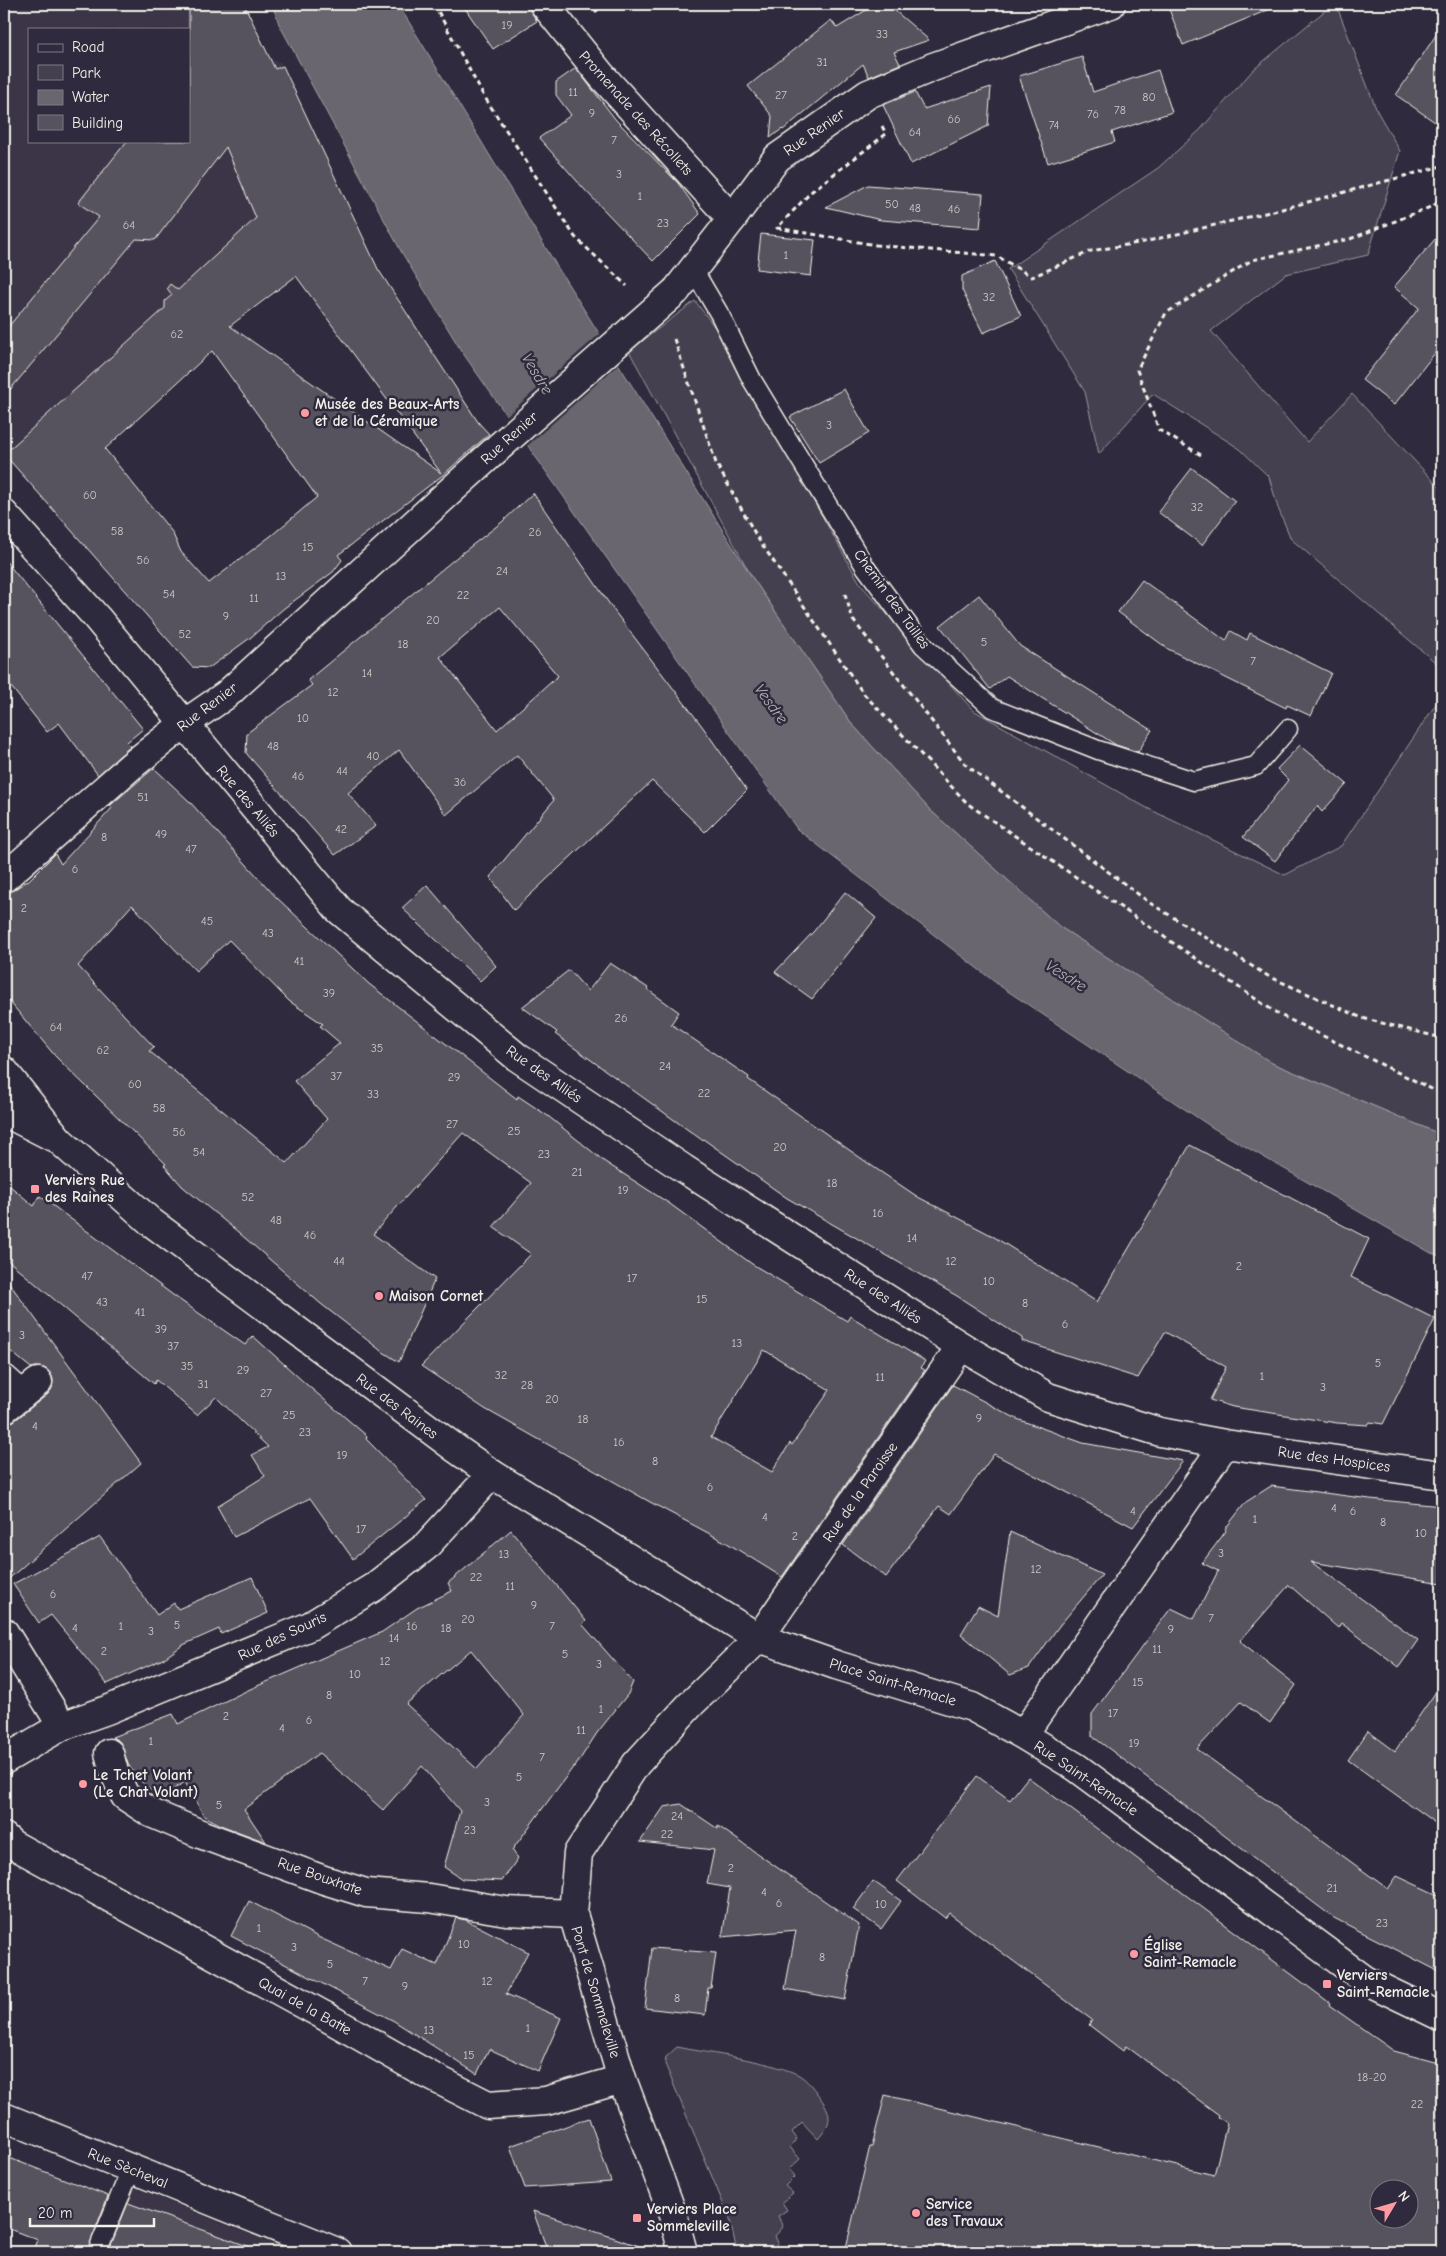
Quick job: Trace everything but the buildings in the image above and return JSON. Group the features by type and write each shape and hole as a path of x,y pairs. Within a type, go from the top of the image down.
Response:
{"street":[{"name":"Promenade des Récollets","path":"544,4 601,74 732,220"},
{"name":"Rue Renier","path":"4,878 131,766 184,724 226,695 500,446 676,290 732,220 777,158 868,94 933,67 1104,5"},
{"name":"Rue des Alliés","path":"4,514 97,618 339,910 517,1057 684,1169 961,1346 1048,1397 1160,1432 1225,1444"},
{"name":"Rue des Raines","path":"4,1071 59,1140 150,1222 492,1474 759,1638"},
{"name":"Rue des Raines","path":"4,1112 59,1140"},
{"name":"Rue de la Paroisse","path":"759,1638 961,1346"},
{"name":"Rue des Hospices","path":"1225,1444 1442,1475"},
{"name":"Rue Saint-Remacle","path":"1225,1444 1023,1735 1076,1767 1366,1980 1442,2018"},
{"name":"Rue des Souris","path":"4,1760 62,1726 107,1710 310,1626 374,1587 425,1547 492,1474"},
{"path":"4,1632 62,1726"},
{"name":"Place Saint-Remacle","path":"759,1638 836,1665 972,1707 1023,1735"},
{"name":"Pont de Sommeleville","path":"683,2252 673,2215 622,2078 573,1914 578,1853 636,1764 690,1705 759,1638"},
{"name":"Rue Bouxhate","path":"109,1753 114,1772 125,1796 151,1813 203,1835 324,1880 366,1893 429,1898 506,1911 573,1914"},
{"name":"Quai de la Batte","path":"4,1837 12,1844 425,2073 488,2105 546,2102 622,2078"},
{"name":"Rue Sècheval","path":"4,2117 337,2252"}],"lane":[{"name":"Chemin des Tailles","path":"693,269 720,315 752,380 866,568 923,645 992,708 1098,750 1194,781 1256,766 1288,729"},
{"path":"97,2252 131,2169"}],"path":[{"path":"868,94 886,134 812,191 777,228 876,245 997,256 1032,277 1091,251 1144,242 1273,212 1442,166"},
{"path":"1201,455 1159,430 1137,370 1166,313 1252,260 1350,239 1433,206 1442,200"},
{"path":"853,620 966,765 1150,903 1268,976 1362,1018 1442,1038"}],"shaded area":[{"path":"4,4 245,4 271,60 281,62 378,269 478,422 489,434 443,475 296,276 206,343 212,351 105,449 45,500 4,453"},
{"path":"128,2185 293,2252 103,2252"}],"green space":[{"path":"1333,4 1336,4 1377,111 1400,151 1368,255 1286,274 1211,331 1307,442 1352,394 1442,490 1442,668 1291,539 1278,508 1269,477 1240,449 1153,394 1099,454 1085,392 1008,269 1158,168 1200,130 1253,70"},
{"path":"695,301 717,330 861,585 973,710 1147,808 1285,875 1341,846 1442,695 1442,1135 1272,1063 1060,927 930,810 852,724 752,577 629,351"},
{"path":"677,2047 755,2061 797,2074 810,2085 825,2105 829,2115 828,2124 818,2139 802,2122 792,2132 797,2139 790,2147 800,2159 789,2169 795,2176 785,2186 793,2193 782,2202 787,2210 778,2216 783,2227 775,2236 778,2243 772,2252 737,2252 730,2220 665,2064 666,2057"}],"water":[{"name":"Vesdre","path":"272,4 398,4 558,268 752,577 852,724 930,810 1060,927 1272,1063 1442,1135 1442,1257 1431,1253 1213,1128 1000,986 797,829 462,352 402,253 279,24"}],"pier":[{"path":"601,333 620,363 526,447 505,417"}],"place":[{"name":"Musée des Beaux-Arts et de la Céramique","path":"305,413"},
{"name":"Verviers Rue des Raines","path":"35,1189"},
{"name":"Maison Cornet","path":"379,1296"},
{"name":"Le Tchet Volant (Le Chat Volant)","path":"83,1784"},
{"name":"Église Saint-Remacle","path":"1134,1954"},
{"name":"Verviers Saint-Remacle","path":"1327,1984"},
{"name":"Service des Travaux","path":"916,2213"},
{"name":"Verviers Place Sommeleville","path":"637,2218"}]}
